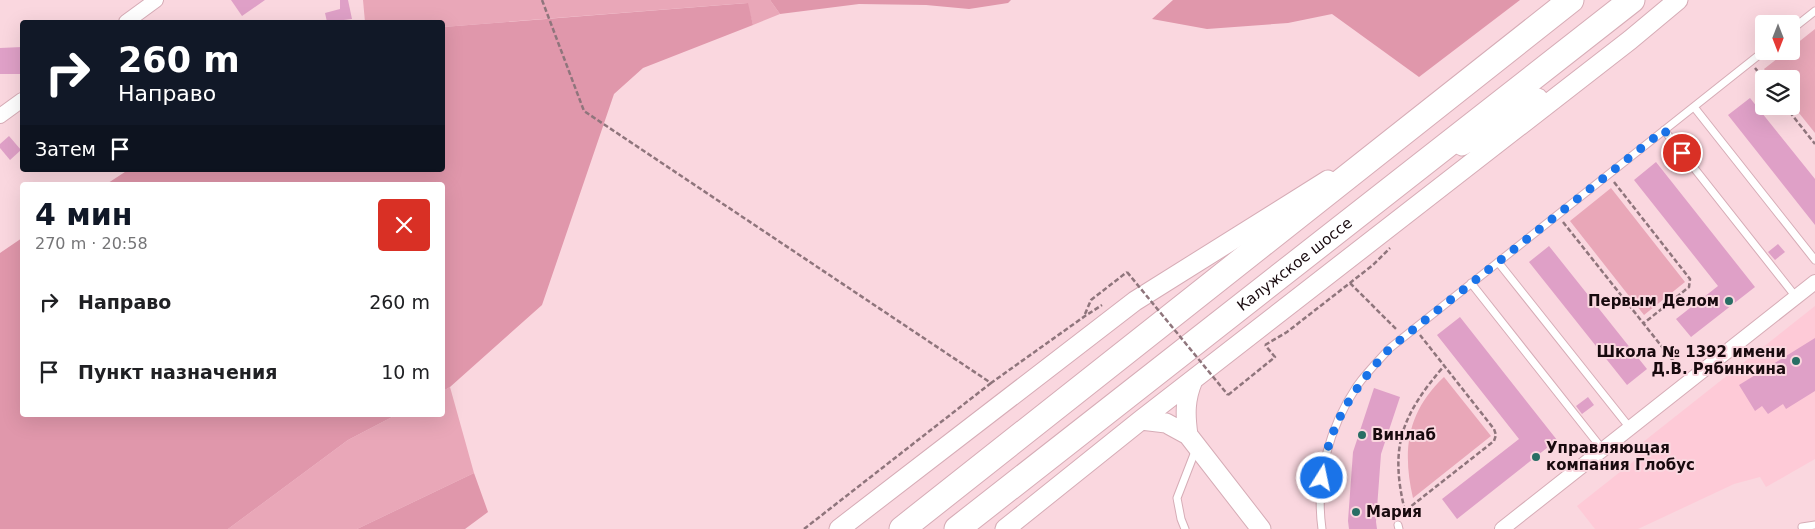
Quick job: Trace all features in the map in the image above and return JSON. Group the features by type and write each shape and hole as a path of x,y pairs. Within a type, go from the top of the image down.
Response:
{"highway":[{"path":"902,529 1571,0"},
{"name":"Калужское шоссе","path":"963,525 1632,0"}],"street":[{"path":"129,20 156,0"},
{"path":"1005,529 1141,420 1630,40 1678,0"},
{"path":"1378,199 1630,40"},
{"path":"0,116 20,101"},
{"path":"839,529 1135,301 1406,131"},
{"path":"1502,529 1815,282"},
{"path":"1193,380 1188,390 1185,408 1193,441"},
{"path":"1141,420 1166,423 1193,441 1261,529"}],"lane":[{"path":"1800,23 1815,11"},
{"path":"1322,529 1320,506 1323,468 1328,445 1336,423 1358,386 1390,348 1755,58"},
{"path":"1694,107 1815,260"},
{"path":"1664,130 1796,297"},
{"path":"1498,262 1630,428"},
{"path":"1470,283 1603,450"},
{"path":"1186,529 1181,519 1177,498 1193,441"},
{"path":"1802,527 1815,524"}],"path":[{"path":"542,0 584,111 991,384"},
{"path":"1792,115 1815,144"},
{"path":"1608,175 1690,279 1689,288 1644,323"},
{"path":"1557,215 1690,381"},
{"path":"1260,348 1287,332 1373,265"},
{"path":"1085,316 1091,300 1127,272 1228,395 1275,357 1265,345"},
{"path":"1135,285 1144,280"},
{"path":"1350,283 1403,337"},
{"path":"804,529 991,384 1110,300"},
{"path":"1414,328 1494,429 1495,438 1494,441 1405,511 1399,480 1398,458 1404,428 1418,398 1444,366"},
{"path":"1212,382 1220,376"}],"shaded area":[{"path":"363,0 770,0 780,14 753,25 747,3 445,27 445,20 365,20"},
{"path":"770,0 1011,0 1008,3 969,9 926,5 859,4 780,14"},
{"path":"1173,0 1520,0 1419,77 1332,14 1288,23 1207,29 1152,19"},
{"path":"748,3 753,25 643,68 614,94 542,305 445,390 445,182 110,182 125,172 445,172 445,27"},
{"path":"1815,29 1815,133 1800,114 1800,70 1764,69 1776,60 1800,60 1800,41"},
{"path":"1611,188 1685,282 1644,315 1570,221"},
{"path":"20,239 20,417 392,417 348,440 228,529 0,529 0,253"},
{"path":"1815,306 1815,459 1766,487 1760,477 1734,484 1638,529 1595,529 1577,506 1639,457 1633,450"},
{"path":"1444,377 1491,436 1413,498 1408,464 1410,433 1422,404"},
{"path":"450,387 474,473 357,529 228,529 348,440 392,417 445,417 445,390"},
{"path":"474,473 488,512 465,529 357,529"}],"building":[{"path":"231,0 265,0 242,16"},
{"path":"340,0 348,0 352,19 327,20 325,13 340,9"},
{"path":"20,47 20,74 0,74 0,48"},
{"path":"1750,98 1755,104 1755,115 1764,115 1815,179 1815,225 1728,115"},
{"path":"9,136 20,151 10,160 0,148 0,144"},
{"path":"1656,162 1755,287 1691,337 1676,319 1718,286 1634,180"},
{"path":"1778,244 1785,252 1775,260 1768,252"},
{"path":"1549,246 1647,369 1627,385 1529,262"},
{"path":"1460,317 1557,440 1457,519 1442,499 1519,439 1437,335"},
{"name":"Школа № 1392 имени Д.В. Рябинкина","path":"1815,338 1815,391 1786,409 1783,404 1768,414 1762,406 1755,411 1739,385"},
{"path":"1374,388 1400,397 1381,454 1377,529 1349,529 1353,452"},
{"path":"1588,397 1594,405 1582,414 1576,406"}],"place":[{"name":"Первым Делом","path":"1729,301"},
{"name":"Школа № 1392 имени Д.В. Рябинкина","path":"1796,361"},
{"name":"Винлаб","path":"1362,435"},
{"name":"Управляющая компания Глобус","path":"1536,457"},
{"name":"Мария","path":"1356,512"}],"route":[{"path":"1322,478 1328,445 1336,423 1358,386 1390,348 1664,130 1682,153"}]}
